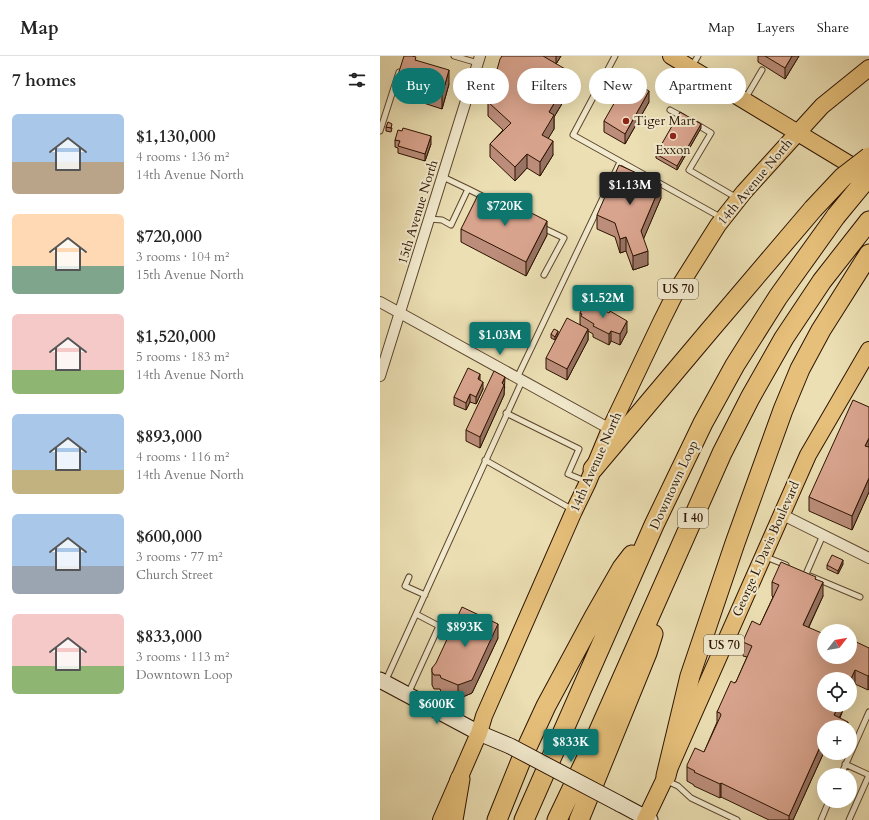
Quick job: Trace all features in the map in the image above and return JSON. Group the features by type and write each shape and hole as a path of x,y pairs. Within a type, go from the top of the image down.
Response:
{"highway":[{"path":"591,476 725,312 813,209 843,177 869,157"},
{"name":"Downtown Loop","path":"524,820 654,525 703,423 735,365 778,297 836,216 869,176"},
{"name":"I 40","path":"557,820 589,753 722,453 784,338 822,281 864,227"},
{"path":"665,778 692,669 730,557 783,410 800,370 821,330 869,254"},
{"path":"497,820 522,758 566,667 622,568 654,525"},
{"path":"579,820 647,653 675,557"},
{"path":"453,820 460,779"}],"main road":[{"path":"671,56 694,62 702,68"},
{"name":"14th Avenue North","path":"441,820 460,779 479,733 484,716 574,511 591,476 610,429 667,309 723,218 738,199 822,106 869,68"},
{"path":"746,101 869,176"},
{"name":"George L Davis Boulevard","path":"647,819 808,455 869,350"},
{"path":"382,681 479,733 510,746 647,819"}],"street":[{"name":"15th Avenue North","path":"380,376 479,60"},
{"path":"380,302 610,429"},
{"path":"781,514 869,558"}],"lane":[{"path":"454,56 479,60"},
{"path":"615,56 573,135 723,218"},
{"path":"380,131 402,64"},
{"path":"746,98 762,70"},
{"path":"670,110 711,133 689,170 738,199"},
{"path":"382,681 425,595 486,460 519,379 620,162"},
{"path":"443,176 509,210"},
{"path":"429,219 442,220 451,225 468,189"},
{"path":"536,224 564,238 544,275"},
{"path":"506,413 578,449 568,474 591,476"},
{"path":"486,460 574,511"},
{"path":"806,574 823,535"},
{"path":"763,555 792,568"},
{"path":"799,571 860,597"},
{"path":"409,577 405,586 425,595"},
{"path":"408,695 439,626 416,614"},
{"path":"844,768 869,712"},
{"path":"845,764 869,775 849,820"},
{"path":"665,778 678,786 691,798 737,820"},
{"path":"821,820 826,808"}],"building":[{"path":"404,56 412,56 416,57 415,60 442,68 400,68"},
{"path":"502,56 543,56 563,68 517,68 517,104 554,104 549,112 554,115 542,135 553,141 540,162 527,154 515,167 490,144 511,123 490,104 509,104 509,68 497,68"},
{"path":"765,56 792,56 785,68"},
{"path":"445,69 449,70 445,84"},
{"path":"614,104 642,104 625,134 604,121"},
{"path":"680,112 701,124 677,166 656,154"},
{"path":"388,122 392,124 391,128 386,127"},
{"path":"403,128 431,136 425,154 398,146 400,141 395,140 398,130 402,131"},
{"path":"619,165 661,184 641,231 648,251 633,256 626,237 620,239 615,223 597,215"},
{"path":"478,195 498,205 502,198 547,221 526,262 461,229"},
{"path":"589,302 603,307 602,309 609,313 610,311 627,321 620,334 611,331 609,334 593,326 594,324 581,316 582,314 580,313 585,303 588,304"},
{"path":"567,318 588,329 567,369 546,358"},
{"path":"554,329 558,331 555,337 551,334"},
{"path":"468,368 480,374 478,379 483,382 476,397 470,394 466,403 454,397"},
{"path":"494,371 505,377 502,383 504,385 480,437 466,430"},
{"path":"853,400 869,407 869,438 865,446 869,447 869,478 852,516 809,497"},
{"path":"832,555 843,560 838,571 827,565"},
{"path":"781,562 816,577 815,579 823,582 803,625 817,631 817,664 857,664 857,642 869,648 868,676 855,670 854,672 817,672 817,712 836,712 834,715 844,720 817,720 817,754 789,816 721,783 720,784 694,772 695,771 687,767 695,748 704,752 721,715 717,712 731,681 734,683 736,682 752,646 743,642 752,621 760,625 779,585 772,582"},
{"path":"462,607 498,624 472,680 458,685 441,678 440,675 434,675 432,668 436,663"}],"place":[{"name":"Tiger Mart","path":"626,121"},
{"name":"Exxon","path":"673,136"}]}
